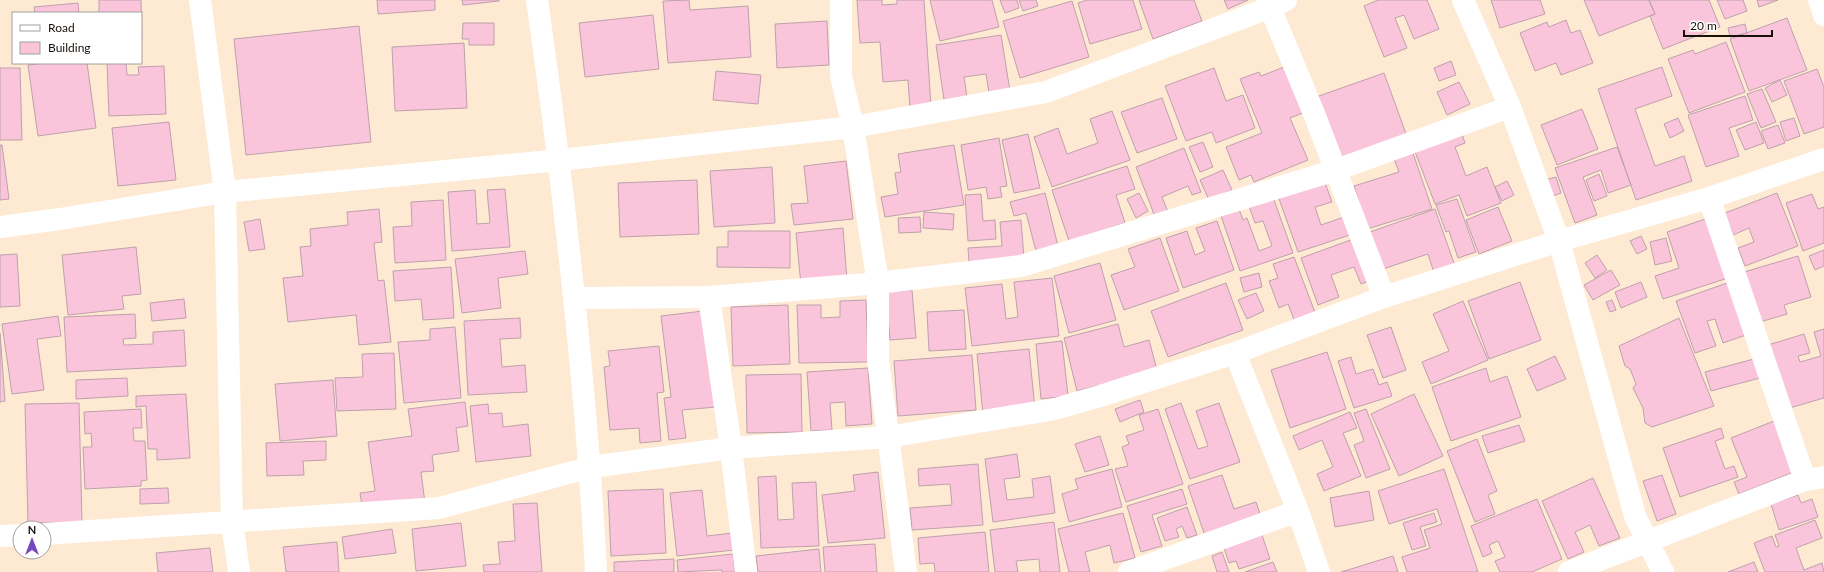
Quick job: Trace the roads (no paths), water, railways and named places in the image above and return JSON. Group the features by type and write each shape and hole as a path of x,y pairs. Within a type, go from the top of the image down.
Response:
{"street":[{"path":"200,0 225,192 232,522 239,572"},
{"path":"537,0 560,160 591,468 596,572"},
{"path":"841,0 841,76 853,127 878,283 878,360 906,572"},
{"path":"1463,0 1510,107 1559,241 1635,516 1663,572"},
{"path":"1819,0 1824,15"},
{"path":"0,227 60,219 225,192 560,160 853,127 1046,92 1274,3 1384,297"},
{"path":"574,298 709,296 878,283 1021,266 1336,170 1510,107"},
{"path":"52,533 439,508 591,468 731,448 888,437 1055,408 1100,396 1235,352 1384,297 1559,241 1709,198 1824,159"},
{"path":"1569,572 1815,478 1709,198"},
{"path":"709,296 731,448 746,572"},
{"path":"1235,352 1298,511 1319,572"},
{"path":"1129,572 1298,511"},
{"path":"0,536 12,535"}]}
